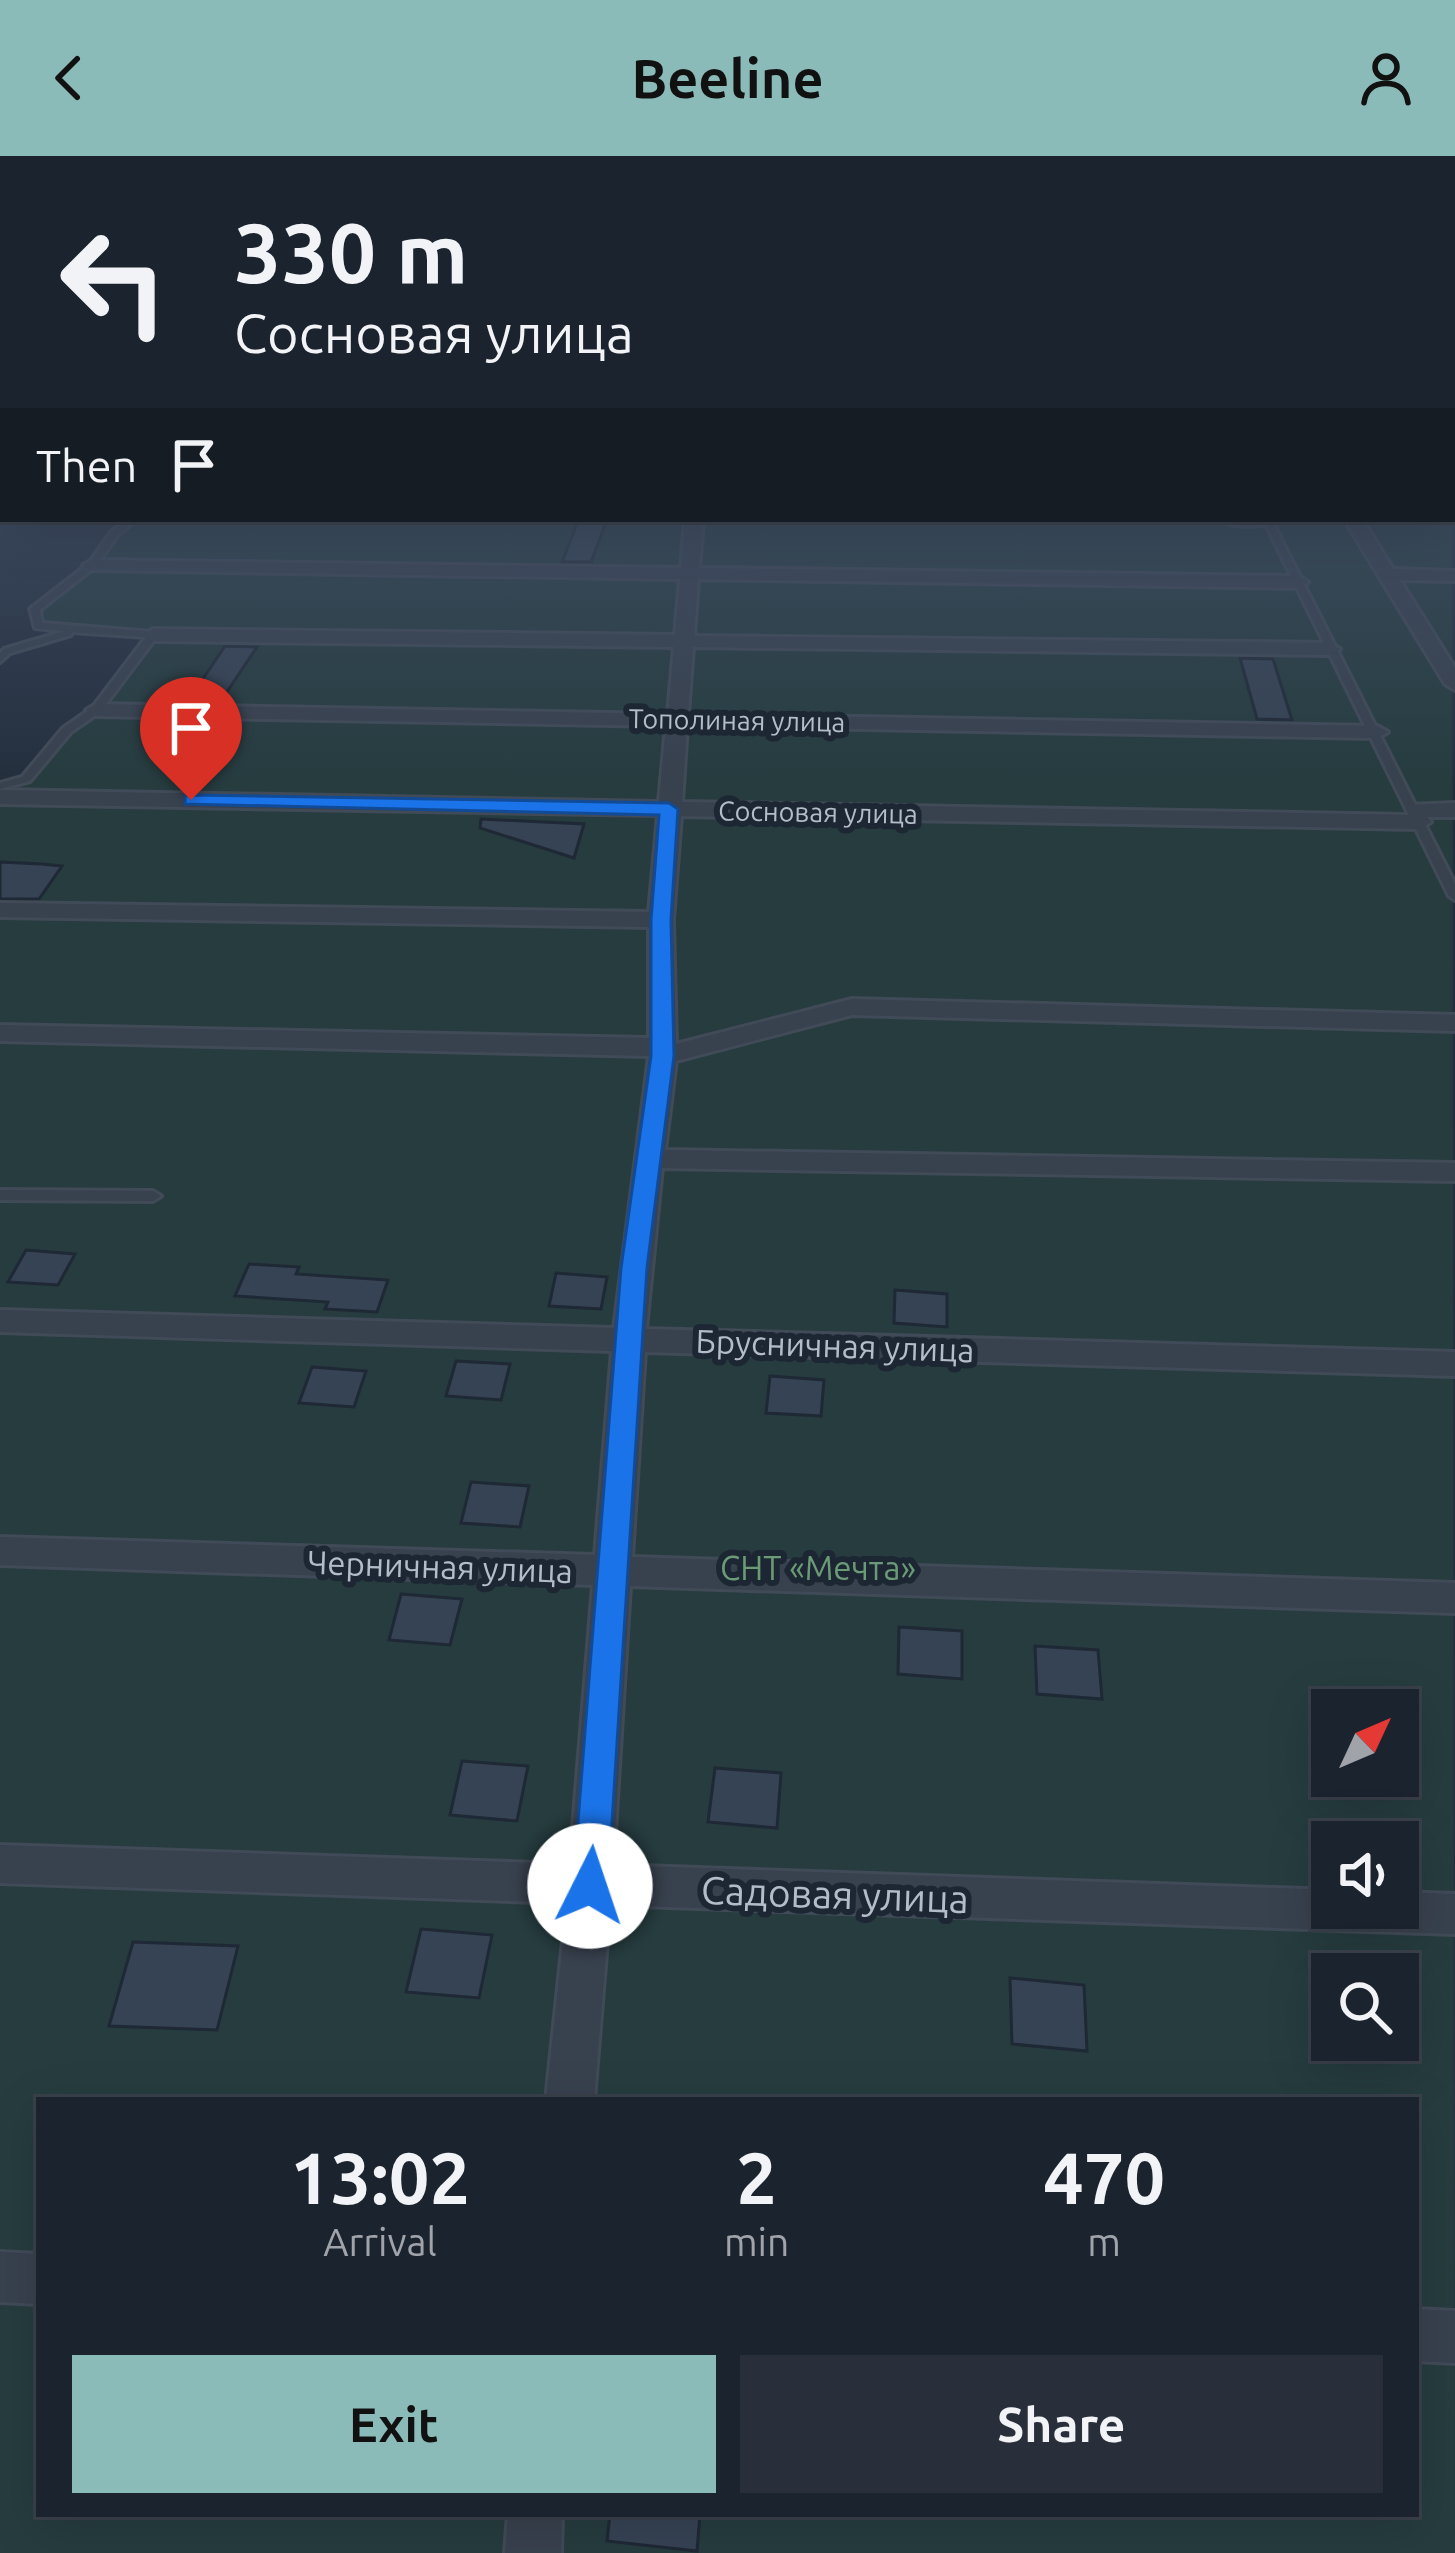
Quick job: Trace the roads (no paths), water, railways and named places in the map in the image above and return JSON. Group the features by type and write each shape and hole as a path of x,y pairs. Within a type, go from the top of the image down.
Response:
{"street":[{"path":"570,2097 634,1268 662,1051 661,920 692,556"},
{"path":"1376,556 1455,685"},
{"path":"92,565 1300,582"},
{"path":"1388,574 1455,576"},
{"path":"153,634 1330,649"},
{"path":"1423,637 1455,638"},
{"name":"Тополиная улица","path":"96,710 1377,732"},
{"name":"Сосновая улица","path":"0,797 1418,816 1455,810"},
{"path":"0,910 661,920"},
{"path":"0,1033 662,1051 852,1007 1455,1023"},
{"path":"651,1159 1455,1172"},
{"name":"Брусничная улица","path":"0,1321 1455,1364"},
{"name":"Черничная улица","path":"0,1551 1455,1598"},
{"name":"Садовая улица","path":"0,1864 1455,1914"},
{"path":"0,2277 36,2279"},
{"path":"1419,2335 1455,2337"},
{"path":"533,2553 536,2517"}],"lane":[{"path":"98,556 35,608 38,626 153,634"},
{"path":"1287,556 1455,896"},
{"path":"0,658 7,651 75,631"},
{"path":"0,786 26,778 67,730 96,710 153,634"},
{"path":"0,1195 153,1196"}],"park label":[{"name":"СНТ «Мечта»","path":"818,1567"}]}
